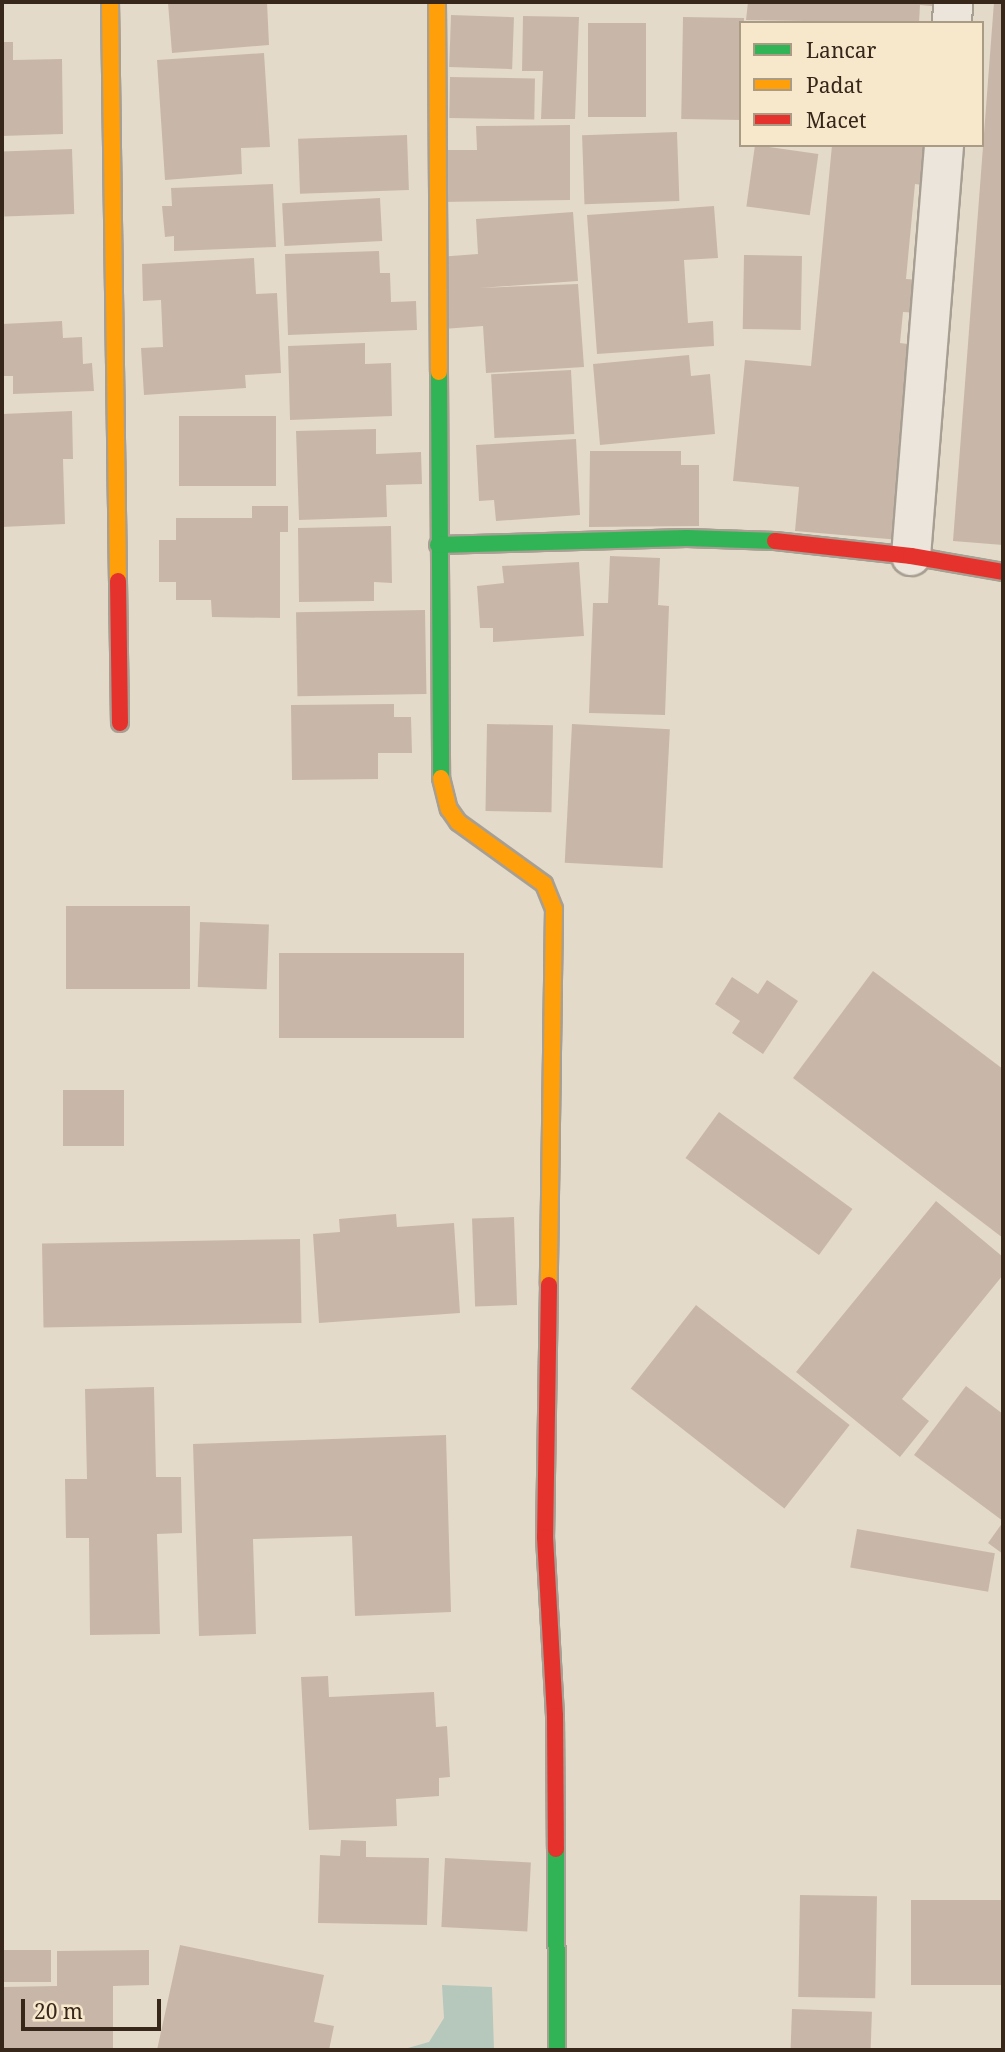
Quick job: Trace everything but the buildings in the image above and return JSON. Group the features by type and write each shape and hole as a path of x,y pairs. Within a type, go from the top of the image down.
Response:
{"street":[{"path":"110,2 120,723"},
{"path":"438,2 441,778 449,809 475,837 544,884 554,909 545,1537 555,1716 557,2050"},
{"path":"952,21 953,2"},
{"path":"911,556 944,147"},
{"path":"438,545 687,538 773,541 911,556 1003,572"}],"shaded area":[{"path":"442,1985 492,1987 494,2050 401,2050 429,2042 444,2018"}],"traffic: fast":[{"path":"439,372 441,778"},
{"path":"438,545 687,538 775,541"},
{"path":"556,1849 557,2050"}],"traffic: slow":[{"path":"110,2 118,581"},
{"path":"437,2 439,372"},
{"path":"441,778 449,809 458,822 544,884 554,909 549,1285"}],"traffic: jam":[{"path":"775,541 911,556 1003,572"},
{"path":"118,581 120,723"},
{"path":"549,1285 545,1537 555,1716 556,1849"}]}
